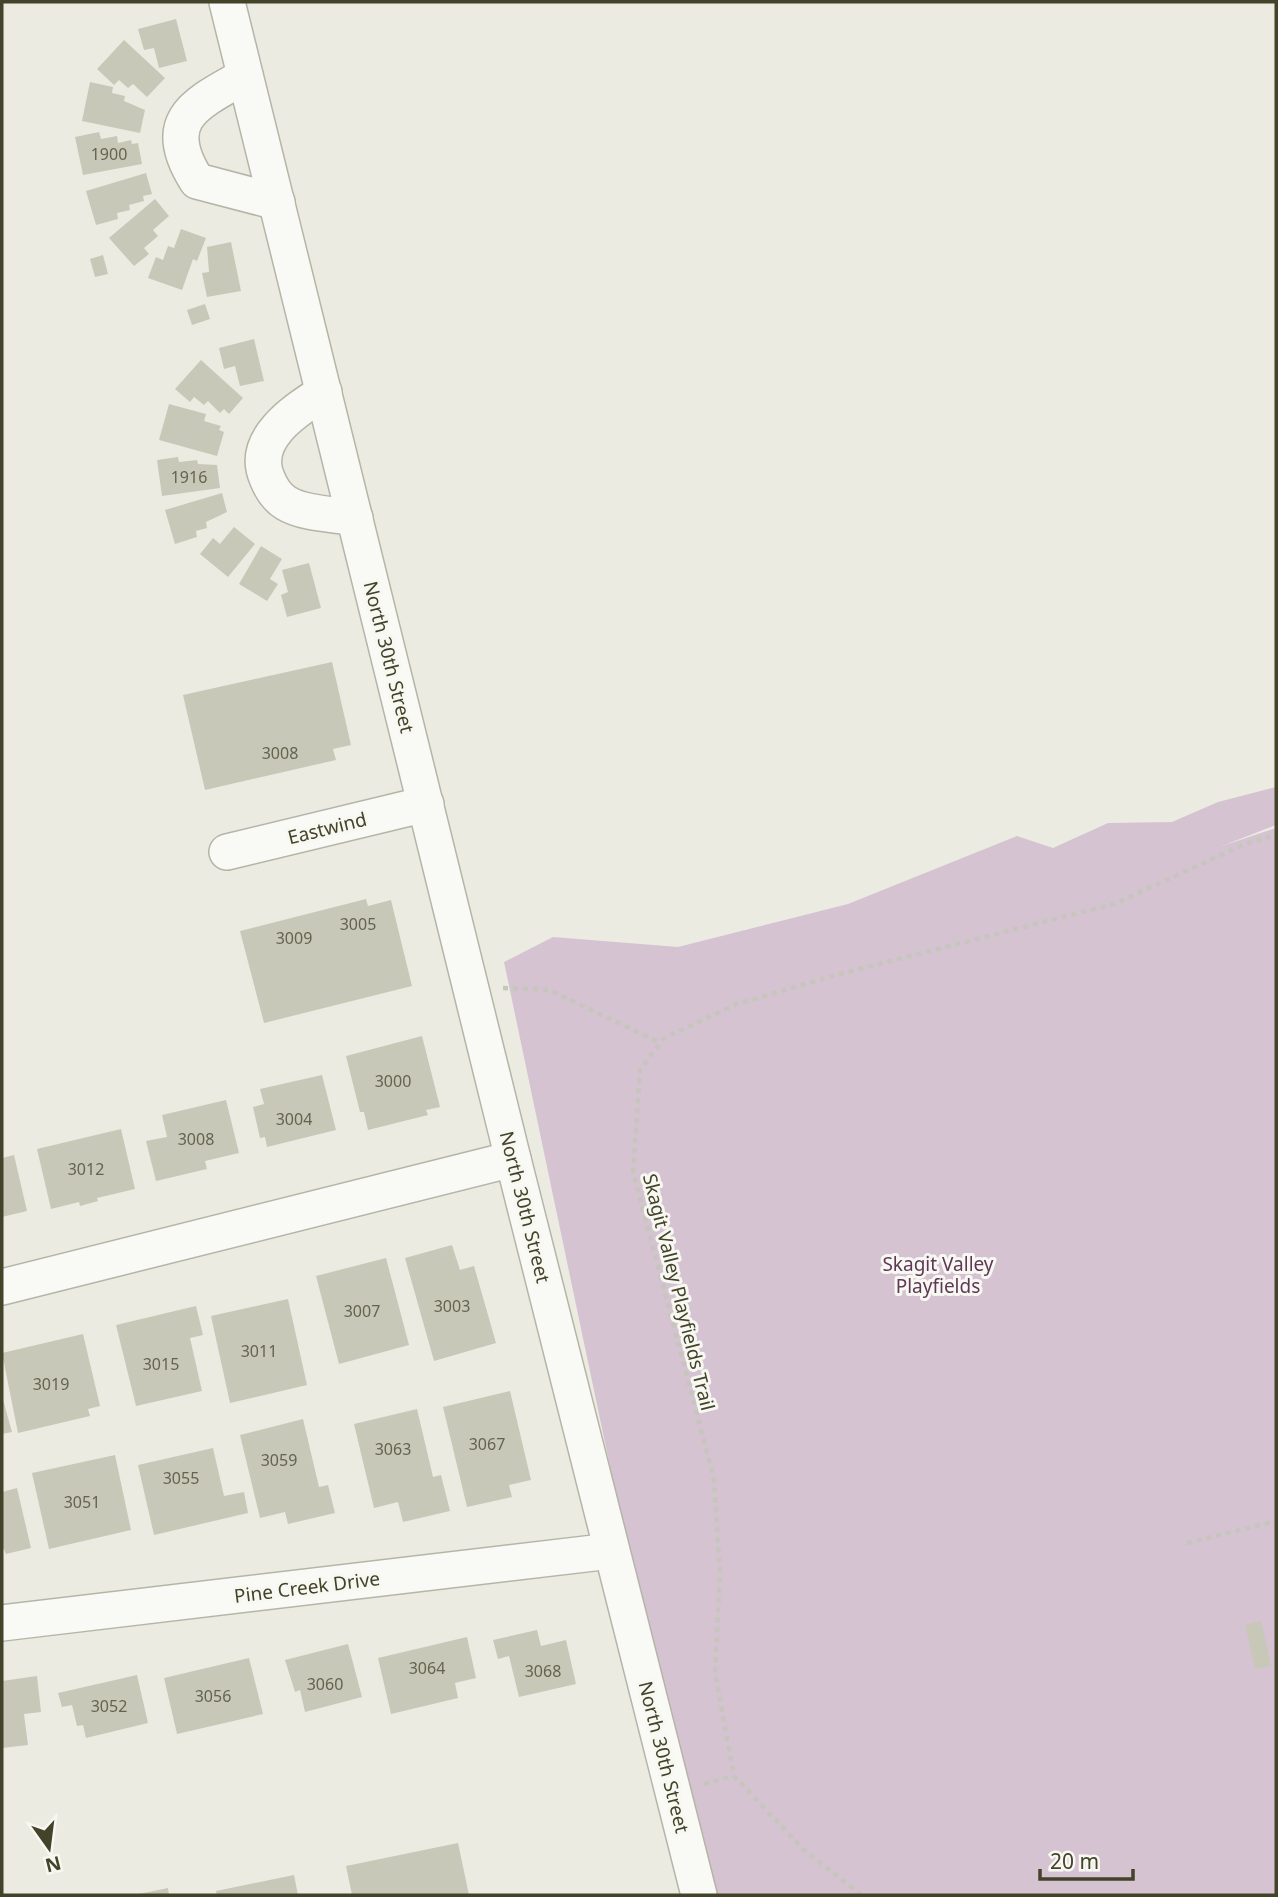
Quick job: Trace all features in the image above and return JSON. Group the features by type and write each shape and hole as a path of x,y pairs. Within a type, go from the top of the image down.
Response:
{"street":[{"name":"North 30th Street","path":"227,2 513,1159 699,1895"},
{"path":"245,76 190,111 179,135 184,160 197,181 277,202"},
{"path":"324,392 298,409 268,440 261,458 265,475 273,492 287,504 355,519"},
{"name":"Eastwind","path":"227,852 426,804"},
{"path":"2,1287 513,1159"},
{"name":"Pine Creek Drive","path":"2,1623 611,1551"}],"path":[{"name":"Skagit Valley Playfields Trail","path":"861,1895 803,1849 734,1776 715,1672 720,1576 714,1479 633,1172 640,1070 664,1038 737,1004 836,975 1114,904 1245,844 1276,835"},
{"path":"503,988 549,990 661,1043"},
{"path":"1187,1543 1276,1521"}],"green space":[{"name":"Skagit Valley Playfields","path":"1276,787 1276,825 1222,846 1276,828 1276,1895 700,1895 504,962 553,937 678,947 848,904 1017,836 1053,848 1108,823 1172,822 1218,802"}],"building":[{"path":"176,19 187,61 159,68 154,48 144,50 138,29"},
{"path":"124,40 165,78 147,97 133,84 128,88 119,80 114,85 97,69"},
{"path":"90,82 113,87 112,93 125,96 124,101 145,110 140,133 82,121"},
{"path":"99,132 101,139 117,136 118,143 131,140 132,144 138,143 142,164 83,175 75,137"},
{"path":"146,173 152,194 143,196 144,201 129,205 130,210 117,213 118,219 96,225 86,191"},
{"path":"155,199 169,216 153,230 158,236 144,248 149,254 134,266 109,238"},
{"path":"181,229 206,238 197,261 193,259 182,290 148,278 156,257 163,260 168,246 174,248"},
{"path":"231,242 241,291 207,297 202,273 209,272 207,247"},
{"path":"103,255 108,274 95,277 90,259"},
{"path":"205,304 210,319 192,325 187,310"},
{"path":"254,339 264,381 240,386 235,366 224,369 219,348"},
{"path":"201,360 243,398 229,414 224,409 220,413 208,401 204,405 194,397 190,402 175,389"},
{"path":"169,404 206,414 204,421 221,426 219,430 224,432 217,456 159,440"},
{"path":"178,457 179,462 197,460 198,464 217,465 220,488 162,496 157,460"},
{"path":"222,493 227,512 206,522 207,528 196,531 197,537 175,544 165,510"},
{"path":"234,527 255,544 228,577 200,554 213,538 220,544"},
{"path":"261,546 282,559 270,579 278,584 267,601 239,584"},
{"path":"309,563 321,608 287,617 281,595 288,592 282,570"},
{"path":"332,662 351,745 333,749 336,760 205,790 183,695"},
{"path":"366,899 368,906 391,900 412,986 264,1023 240,931"},
{"path":"422,1036 440,1107 426,1110 428,1115 368,1130 364,1112 360,1112 346,1056"},
{"path":"322,1075 336,1130 267,1147 265,1137 260,1138 253,1107 264,1104 260,1089"},
{"path":"226,1100 239,1153 205,1161 207,1169 156,1181 146,1141 167,1137 162,1115"},
{"path":"121,1129 135,1189 97,1198 98,1201 80,1206 79,1202 51,1209 37,1149"},
{"path":"14,1155 27,1211 2,1217 2,1158"},
{"path":"452,1245 460,1270 474,1266 496,1343 434,1361 405,1258"},
{"path":"386,1258 409,1345 339,1364 316,1276"},
{"path":"288,1299 307,1385 230,1403 211,1316"},
{"path":"196,1306 203,1335 190,1338 202,1391 136,1406 116,1325"},
{"path":"83,1334 100,1406 88,1409 90,1416 18,1433 2,1353"},
{"path":"510,1391 531,1480 509,1485 512,1497 467,1507 443,1407"},
{"path":"2,1396 12,1432 2,1434"},
{"path":"417,1409 433,1477 441,1475 450,1511 403,1522 398,1502 374,1508 354,1424"},
{"path":"303,1419 319,1487 328,1485 335,1513 288,1524 285,1512 260,1518 240,1435"},
{"path":"213,1448 224,1496 244,1492 248,1513 154,1535 138,1465"},
{"path":"115,1455 131,1530 49,1549 32,1473"},
{"path":"17,1488 31,1548 6,1554 2,1545 2,1492"},
{"path":"1261,1621 1271,1666 1255,1669 1245,1625"},
{"path":"537,1630 541,1646 566,1640 576,1684 519,1697 509,1656 498,1659 493,1640"},
{"path":"467,1637 476,1678 455,1683 458,1698 391,1714 378,1658"},
{"path":"348,1644 362,1697 305,1712 300,1690 295,1692 285,1660"},
{"path":"249,1658 263,1714 177,1734 164,1678"},
{"path":"137,1675 148,1723 86,1738 83,1725 77,1726 72,1705 62,1707 58,1693"},
{"path":"37,1676 41,1712 24,1714 28,1745 2,1748 2,1681"},
{"path":"458,1843 469,1895 352,1895 346,1866"},
{"path":"294,1875 298,1895 217,1895 216,1891"},
{"path":"168,1888 169,1895 139,1895 139,1894"}]}
